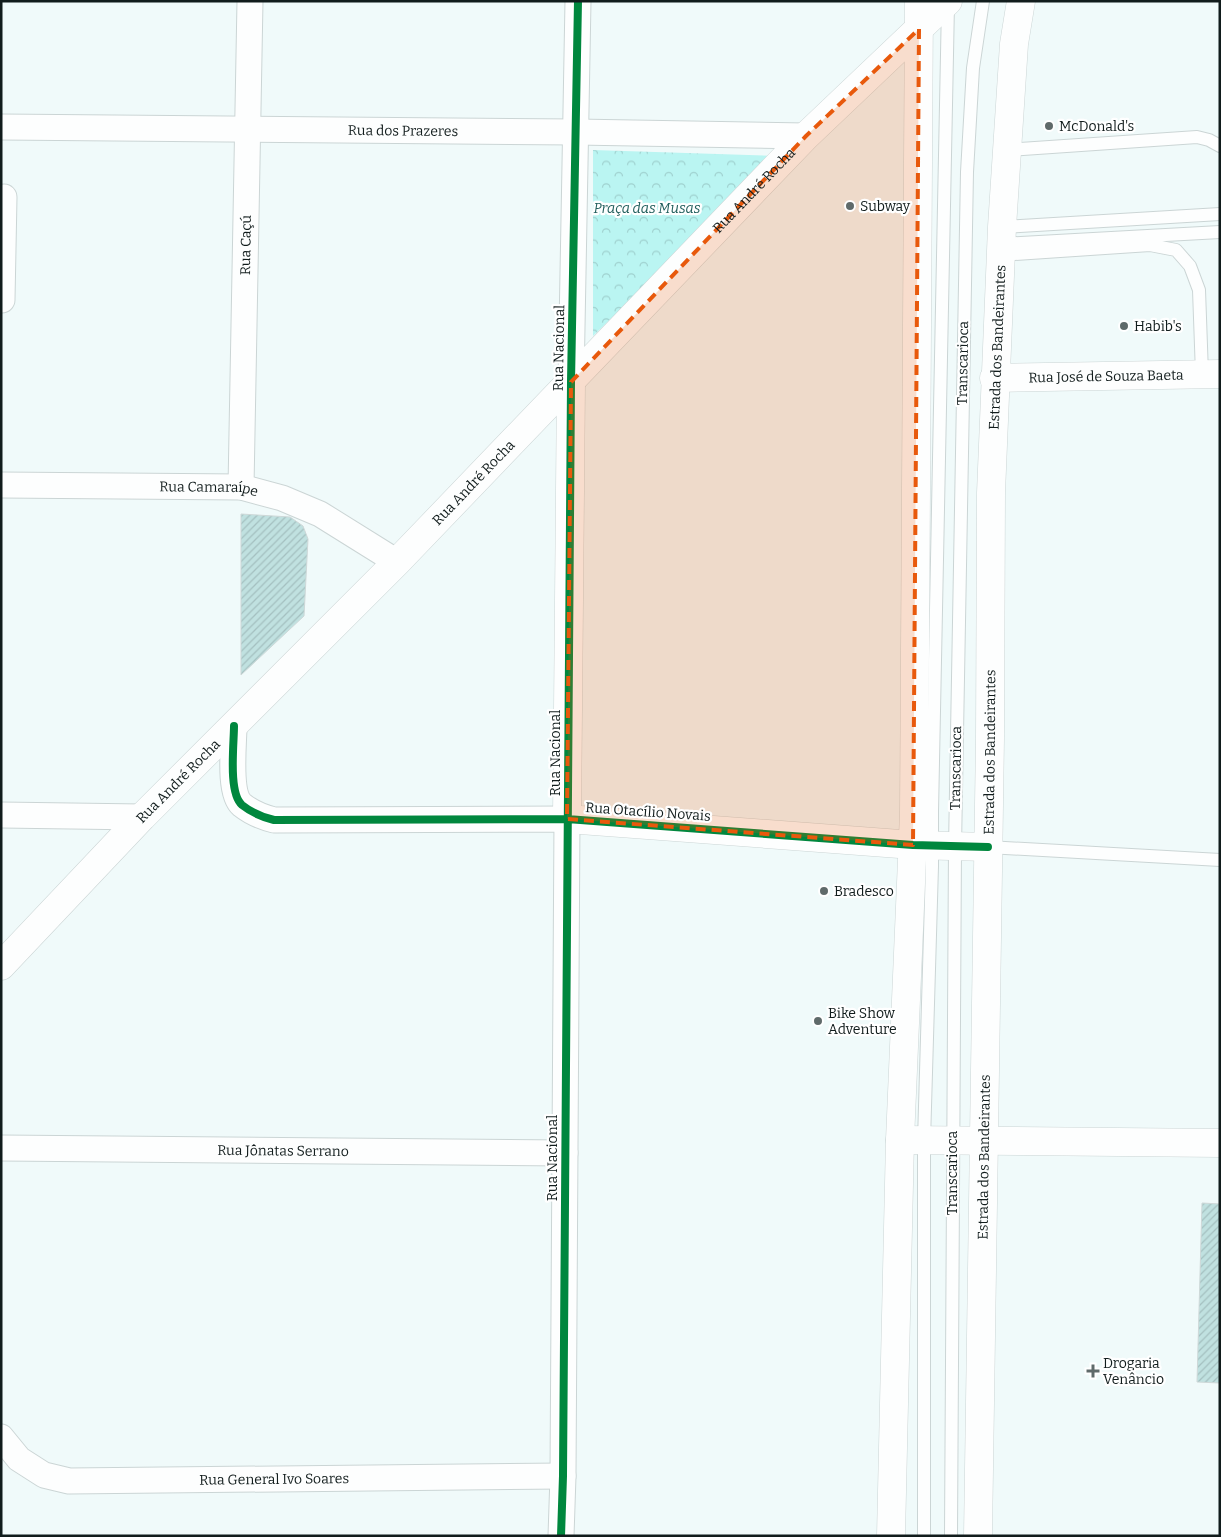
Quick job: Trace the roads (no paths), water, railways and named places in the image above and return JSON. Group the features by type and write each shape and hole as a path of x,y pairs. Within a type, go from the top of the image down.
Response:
{"main road":[{"path":"891,1536 912,1140 933,846 920,1"},
{"name":"Estrada dos Bandeirantes","path":"978,1536 985,1140 991,493 994,378 1014,44 1021,1"},
{"name":"Rua André Rocha","path":"1,966 142,817 398,562 806,136 948,2"},
{"name":"Rua José de Souza Baeta","path":"994,378 1211,374"},
{"name":"Rua Nacional","path":"567,819 571,382"},
{"name":"Rua Otacílio Novais","path":"567,819 933,846 988,847"},
{"path":"912,1140 1220,1143"}],"street":[{"name":"Rua Caçú","path":"241,487 250,1"},
{"name":"Rua Nacional","path":"571,382 578,1"},
{"name":"Rua dos Prazeres","path":"1,128 576,132 806,136"},
{"path":"2,300 4,197"},
{"name":"Rua Camaraípe","path":"1,485 241,487 282,498 320,514 398,562"},
{"name":"Rua Otacílio Novais","path":"234,726 234,786 240,804 255,814 274,820 567,819"},
{"path":"1,815 142,817"},
{"name":"Rua Nacional","path":"561,1536 567,819"},
{"name":"Rua Jônatas Serrano","path":"1,1148 565,1154"},
{"name":"Rua General Ivo Soares","path":"1,1437 19,1459 44,1475 70,1481 563,1476"}],"lane":[{"name":"Transcarioca","path":"933,846 973,68 983,1"},
{"name":"Transcarioca","path":"948,2 933,846 952,1140 950,1536"},
{"path":"1007,150 1197,137 1209,140 1220,146"},
{"path":"1001,242 1220,214"},
{"path":"1001,242 1220,232"},
{"path":"1001,242 1150,245 1176,250 1190,266 1199,290 1211,374"},
{"path":"988,847 1220,860"},
{"name":"Transcarioca","path":"912,1140 924,1536"}],"place":[{"name":"McDonald's","path":"1049,126"},
{"name":"Subway","path":"850,206"},
{"name":"Habib's","path":"1124,326"},
{"name":"Bradesco","path":"824,891"},
{"name":"Bike Show Adventure","path":"818,1021"},
{"name":"Drogaria Venâncio","path":"1093,1371"}],"park label":[{"name":"Praça das Musas","path":"647,208"}]}
